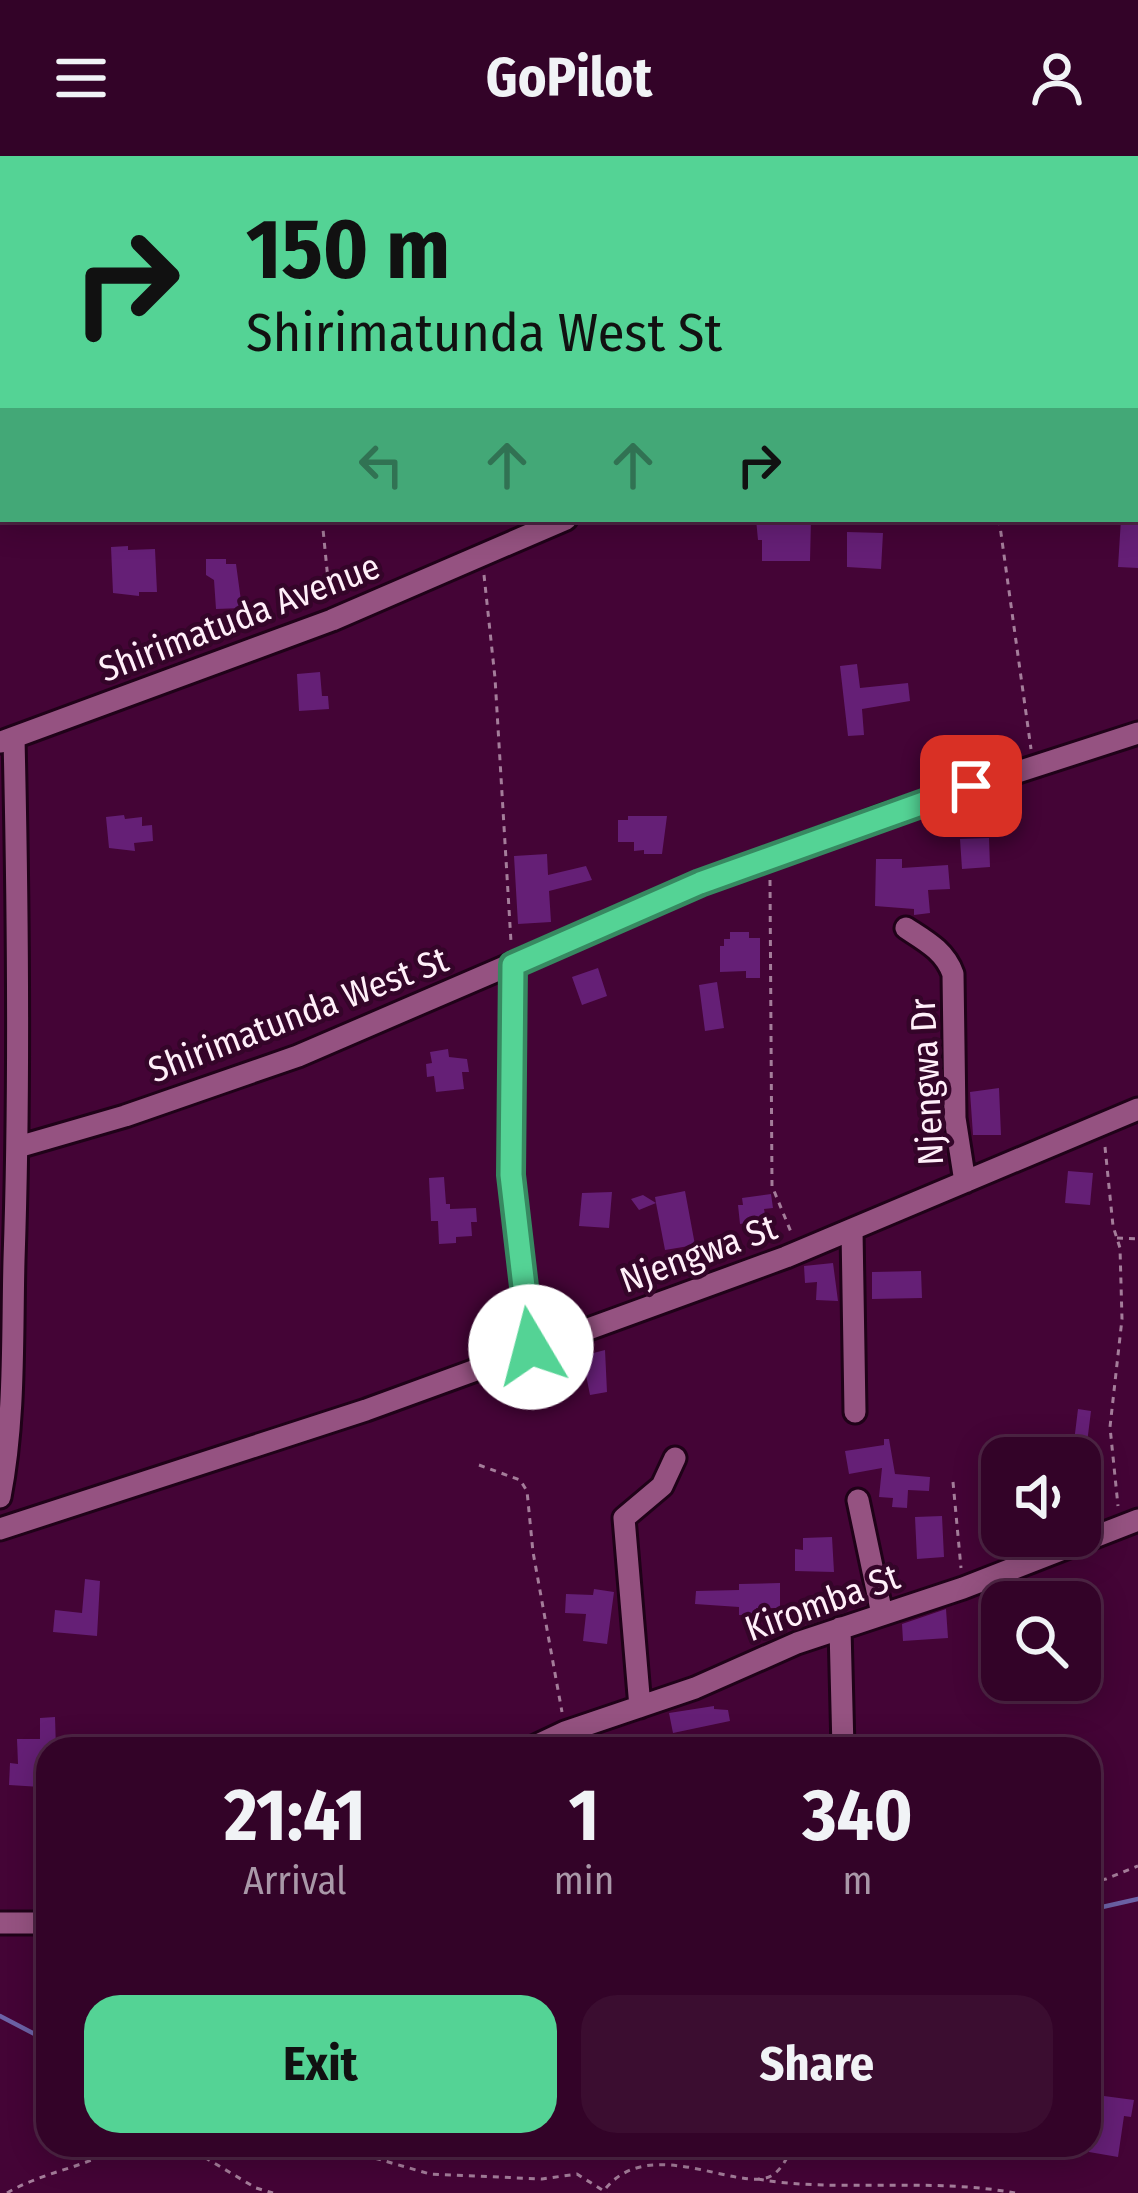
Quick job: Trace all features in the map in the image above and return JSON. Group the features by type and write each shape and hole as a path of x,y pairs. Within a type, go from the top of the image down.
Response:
{"street":[{"name":"Shirimatuda Avenue","path":"7,741 332,620 559,522"},
{"name":"Shirimatunda West St","path":"12,1146 125,1116 298,1057 643,906 1033,765 1138,733"},
{"path":"0,1497 9,1413 20,967 7,741"},
{"name":"Njengwa Dr","path":"906,928 938,949 953,974 955,1118 965,1182"},
{"path":"513,965 511,1175 531,1347"},
{"name":"Njengwa St","path":"0,1529 366,1410 799,1252 1138,1108"},
{"path":"852,1230 855,1412"},
{"path":"640,1707 624,1518 662,1486 675,1458"},
{"path":"859,1500 882,1614"},
{"name":"Kiromba St","path":"554,1737 1130,1524"},
{"path":"840,1628 844,1737"},
{"path":"0,1923 36,1923"}],"path":[{"path":"322,522 332,620"},
{"path":"999,522 1033,765"},
{"path":"482,555 495,678 513,965"},
{"path":"769,860 772,1186 799,1252"},
{"path":"1104,1121 1122,1319 1110,1449 1130,1524"},
{"path":"1117,1238 1138,1239"},
{"path":"479,1466 520,1480 527,1491 565,1732"},
{"path":"953,1482 963,1588"},
{"path":"1101,1881 1138,1866"},
{"path":"7,2193 59,2168 103,2157"},
{"path":"204,2157 273,2193"},
{"path":"371,2157 430,2174 522,2179 577,2174 606,2191 616,2176 637,2168 703,2168 808,2192 931,2186 1015,2193"},
{"path":"758,2180 771,2176 785,2157"}],"building":[{"path":"756,522 811,522 810,561 762,561 762,540 758,540"},
{"path":"1121,522 1138,522 1138,568 1118,567"},
{"path":"847,532 883,533 881,569 847,567"},
{"path":"128,546 128,550 155,549 157,592 113,593 111,547"},
{"path":"206,559 236,564 242,608 216,609 214,580 206,575"},
{"path":"857,664 860,688 908,683 910,701 862,709 864,735 848,736 840,666"},
{"path":"320,672 322,696 328,696 329,709 299,711 297,674"},
{"path":"124,815 125,819 142,817 142,826 152,825 153,841 134,843 135,851 109,848 106,817"},
{"path":"628,816 667,816 662,854 644,854 644,850 634,851 634,842 618,842 618,820 628,820"},
{"path":"989,838 990,867 962,869 960,839"},
{"path":"547,854 548,875 586,866 592,880 549,891 551,922 518,924 514,856"},
{"path":"876,859 902,859 902,868 948,865 950,889 928,890 930,913 914,915 914,909 875,906"},
{"path":"730,932 749,932 749,938 760,938 760,978 746,978 746,971 720,972 720,946 730,939"},
{"path":"598,968 607,996 582,1005 572,977"},
{"path":"717,982 724,1028 705,1031 699,985"},
{"path":"448,1049 449,1057 467,1059 469,1072 462,1072 464,1089 436,1092 426,1064 432,1063 430,1052"},
{"path":"999,1088 1001,1135 973,1135 970,1092"},
{"path":"1068,1171 1093,1173 1090,1205 1065,1203"},
{"path":"444,1177 446,1204 450,1209 476,1208 477,1222 471,1222 472,1236 439,1244 438,1221 431,1221 429,1178"},
{"path":"685,1191 695,1245 665,1250 655,1197"},
{"path":"612,1192 609,1228 579,1226 582,1193"},
{"path":"771,1194 773,1208 764,1209 766,1220 740,1224 742,1198"},
{"path":"643,1195 656,1203 639,1210 631,1199"},
{"path":"833,1263 838,1301 816,1300 817,1282 805,1283 804,1266"},
{"path":"921,1271 922,1298 872,1299 872,1272"},
{"path":"605,1350 607,1392 590,1395 585,1370 577,1372 574,1358"},
{"path":"1078,1409 1091,1411 1088,1437 1075,1437"},
{"path":"884,1439 889,1439 895,1474 930,1477 929,1491 908,1490 907,1508 892,1507 893,1498 879,1497 882,1468 849,1474 845,1451 884,1445"},
{"path":"942,1516 944,1557 917,1559 915,1517"},
{"path":"832,1537 834,1572 795,1571 795,1549 803,1550 803,1538"},
{"path":"85,1579 100,1581 97,1636 53,1632 55,1610 82,1613"},
{"path":"780,1583 780,1608 756,1608 757,1615 739,1615 739,1607 695,1604 696,1591"},
{"path":"594,1589 614,1592 607,1644 583,1641 586,1614 565,1613 566,1594 593,1595"},
{"path":"946,1609 948,1638 903,1641 902,1624"},
{"path":"714,1706 728,1710 730,1721 673,1733 669,1713"},
{"path":"55,1717 56,1737 40,1737 40,1718"},
{"path":"17,1739 36,1739 36,1787 9,1785 10,1763 18,1764"},
{"path":"1101,2096 1134,2100 1131,2117 1124,2116 1118,2157 1101,2154"}],"waterway":[{"path":"1101,1907 1138,1899"},
{"path":"0,2016 36,2035"}],"route":[{"path":"531,1347 511,1175 513,965 700,883 971,786"}]}
